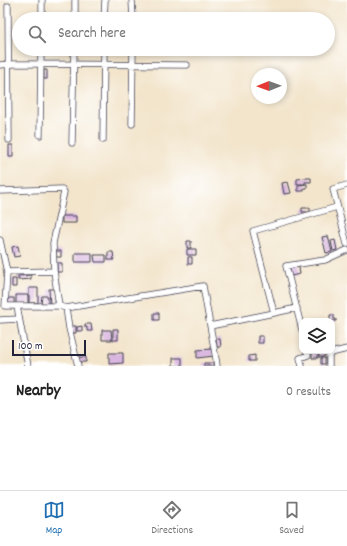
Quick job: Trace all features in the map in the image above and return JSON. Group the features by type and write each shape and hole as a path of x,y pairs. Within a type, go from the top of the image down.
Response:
{"street":[{"path":"42,0 42,12"},
{"path":"75,0 75,12"},
{"path":"104,12 105,0"},
{"path":"132,0 133,12"},
{"path":"8,6 9,140"},
{"path":"40,135 41,56"},
{"path":"72,143 74,56"},
{"path":"103,140 104,56"},
{"path":"132,124 133,56"},
{"path":"0,65 187,65"},
{"path":"347,185 333,189 347,244"},
{"path":"0,191 62,189 64,192 53,242 54,271 59,306"},
{"path":"274,313 253,231 338,207"},
{"path":"0,240 7,272 5,306 59,306 66,308 203,286 217,366"},
{"path":"299,318 286,266 325,260 347,250"},
{"path":"7,272 54,271"},
{"path":"17,306 28,366"},
{"path":"66,308 78,366"},
{"path":"210,326 297,308"},
{"path":"0,320 19,319"},
{"path":"329,366 329,357 331,353 347,348"},
{"path":"302,366 300,358 308,354"}],"building":[{"path":"44,70 47,70 47,79 44,79"},
{"path":"9,145 13,145 13,157 9,157"},
{"path":"311,178 311,182 297,184 297,179"},
{"path":"288,182 291,193 284,194 282,183"},
{"path":"307,184 307,188 304,188 304,191 298,191 298,185"},
{"path":"302,208 310,208 310,212 302,212"},
{"path":"62,216 76,216 76,223 62,223"},
{"path":"328,236 332,252 326,253 322,237"},
{"path":"335,240 337,250 333,251 331,241"},
{"path":"187,241 191,241 191,248 187,248"},
{"path":"18,246 20,256 14,257 12,247"},
{"path":"187,249 196,249 196,255 187,255"},
{"path":"56,251 61,251 61,257 56,257"},
{"path":"108,252 113,252 114,260 108,260"},
{"path":"75,253 92,253 92,262 75,262"},
{"path":"94,255 106,255 106,262 95,262"},
{"path":"188,257 192,257 192,264 188,264"},
{"path":"298,262 300,274 291,276 289,264"},
{"path":"57,263 62,263 62,272 57,272"},
{"path":"31,275 31,279 18,280 18,276"},
{"path":"12,279 16,279 16,287 12,287"},
{"path":"29,288 38,288 38,303 29,303"},
{"path":"49,289 55,289 57,304 50,305"},
{"path":"16,295 28,295 28,304 16,304"},
{"path":"42,296 48,296 48,304 41,304"},
{"path":"7,298 14,298 14,304 7,304"},
{"path":"154,313 159,313 159,320 154,320"},
{"path":"330,315 334,315 334,318 330,318"},
{"path":"85,324 91,324 92,331 87,331"},
{"path":"71,326 76,326 76,333 71,333"},
{"path":"82,326 82,331 77,331 77,327"},
{"path":"113,329 118,329 118,340 113,340"},
{"path":"102,330 111,330 112,340 102,340"},
{"path":"258,336 263,336 263,343 258,343"},
{"path":"216,339 220,339 221,347 217,347"},
{"path":"213,349 214,356 197,358 197,350"},
{"path":"109,353 123,353 123,363 109,364"},
{"path":"312,354 318,354 318,358 312,358"},
{"path":"319,354 324,354 324,357 319,357"},
{"path":"255,355 255,361 249,361 249,356"},
{"path":"79,357 86,357 86,362 79,362"},
{"path":"173,358 182,358 182,366 173,366"},
{"path":"321,358 325,358 325,364 321,364"},
{"path":"204,363 215,363 215,366 204,366"}]}
